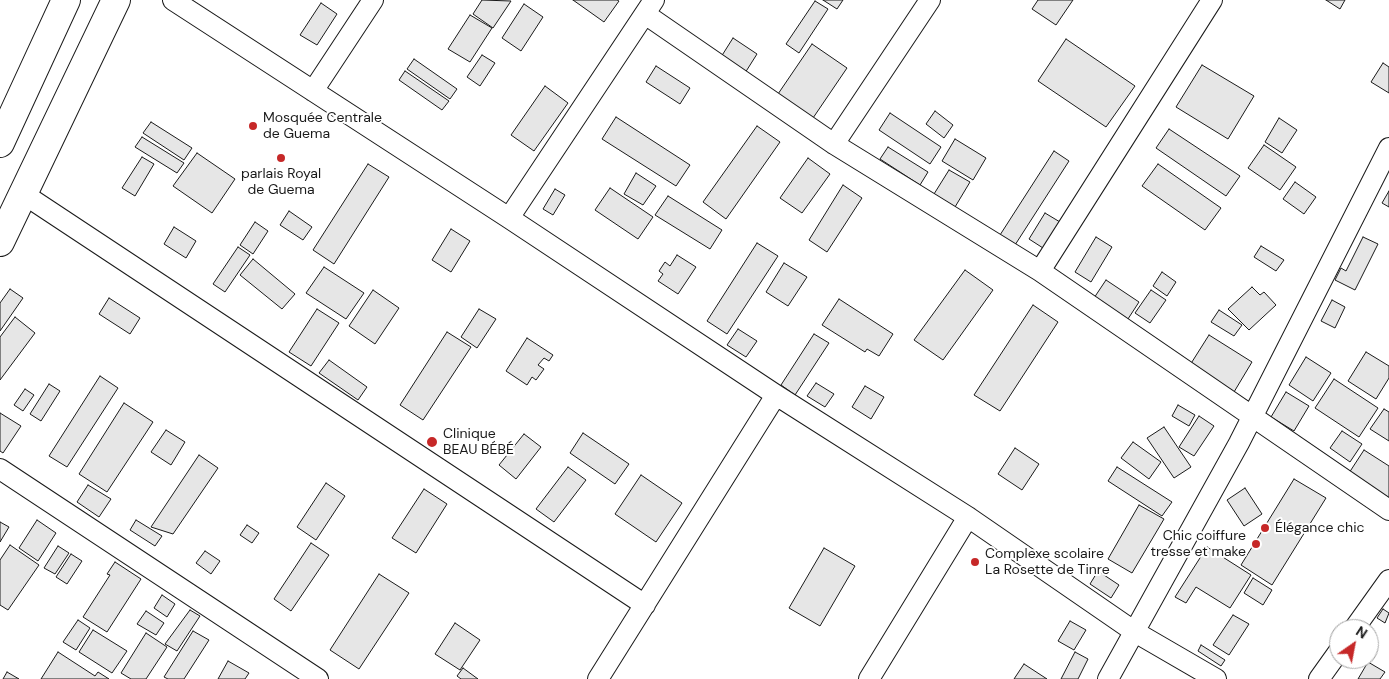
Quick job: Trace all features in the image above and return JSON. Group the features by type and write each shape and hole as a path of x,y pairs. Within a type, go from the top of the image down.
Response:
{"main road":[{"path":"0,143 66,0"},
{"path":"0,242 116,0"}],"street":[{"path":"173,0 510,218 776,395 968,517 1136,632 1216,679"},
{"path":"313,91 373,0"},
{"path":"834,144 930,0"},
{"path":"1040,271 1212,0"},
{"path":"510,218 649,7 834,144 1040,271 1389,510"},
{"path":"1108,679 1136,632 1239,443 1251,416 1389,148"},
{"path":"22,194 645,605"},
{"path":"598,679 776,395"},
{"path":"0,469 318,679"},
{"path":"869,679 968,517"},
{"path":"1361,619 1389,580"},
{"path":"1319,679 1329,665"}],"building":[{"path":"482,0 511,1 493,28 473,14"},
{"path":"573,0 617,0 619,1 604,22"},
{"path":"823,0 843,0 837,9"},
{"path":"1038,0 1073,0 1056,25 1032,9"},
{"path":"1326,0 1345,0 1340,9"},
{"path":"815,1 828,9 799,53 786,44"},
{"path":"321,3 337,14 317,45 300,35"},
{"path":"524,4 543,17 521,51 502,38"},
{"path":"470,15 492,28 470,62 448,49"},
{"path":"733,38 757,54 745,73 721,57"},
{"path":"1066,39 1135,86 1106,127 1038,81"},
{"path":"812,44 847,68 813,118 778,94"},
{"path":"482,55 495,63 480,86 467,77"},
{"path":"414,59 457,89 450,99 407,69"},
{"path":"1383,63 1389,67 1389,93 1371,82"},
{"path":"1202,65 1254,96 1228,139 1176,107"},
{"path":"656,66 690,88 680,104 646,82"},
{"path":"405,71 449,101 442,110 399,80"},
{"path":"545,86 568,103 534,151 511,135"},
{"path":"935,111 953,125 944,138 926,124"},
{"path":"890,113 941,147 930,164 879,130"},
{"path":"616,117 690,165 676,186 602,139"},
{"path":"1279,118 1297,130 1282,153 1265,142"},
{"path":"151,122 192,148 184,160 143,133"},
{"path":"757,126 780,142 726,219 703,202"},
{"path":"1169,129 1240,176 1226,196 1156,148"},
{"path":"142,137 184,163 177,173 135,147"},
{"path":"955,139 986,158 973,180 942,161"},
{"path":"1264,145 1296,167 1280,190 1248,168"},
{"path":"888,147 928,172 920,185 880,159"},
{"path":"1054,151 1069,161 1015,245 1000,235"},
{"path":"197,153 235,179 212,213 173,186"},
{"path":"142,157 154,164 135,196 122,188"},
{"path":"808,158 830,174 802,213 780,198"},
{"path":"368,164 389,177 334,264 313,250"},
{"path":"1158,164 1221,208 1205,230 1142,186"},
{"path":"949,170 970,182 955,207 934,194"},
{"path":"636,173 656,186 643,205 624,194"},
{"path":"1295,182 1316,197 1304,214 1283,199"},
{"path":"843,185 862,198 827,252 809,240"},
{"path":"610,188 653,217 638,239 595,210"},
{"path":"555,189 565,195 553,215 543,209"},
{"path":"1389,191 1389,207 1382,203"},
{"path":"668,196 722,230 710,249 655,215"},
{"path":"289,211 312,227 303,240 280,225"},
{"path":"1045,213 1060,222 1043,248 1029,239"},
{"path":"255,222 268,231 253,254 240,245"},
{"path":"174,227 196,241 186,258 164,244"},
{"path":"451,229 470,241 451,272 432,260"},
{"path":"1096,237 1112,247 1091,282 1075,272"},
{"path":"1363,237 1378,244 1355,290 1335,280 1341,268 1346,271"},
{"path":"757,243 778,256 727,334 707,321"},
{"path":"1261,246 1284,260 1276,271 1254,257"},
{"path":"238,247 250,255 225,292 213,284"},
{"path":"677,255 696,267 678,294 658,281 663,274 659,271 665,262 670,266"},
{"path":"253,259 295,294 282,309 240,275"},
{"path":"784,263 807,277 788,306 766,292"},
{"path":"324,267 364,293 346,319 306,293"},
{"path":"965,270 993,290 943,360 914,340"},
{"path":"1162,272 1176,282 1167,296 1153,286"},
{"path":"1106,280 1139,302 1126,322 1092,301"},
{"path":"1252,287 1260,295 1264,292 1276,305 1249,330 1228,309"},
{"path":"10,289 23,298 0,331 0,303"},
{"path":"373,290 399,308 375,344 349,326"},
{"path":"1151,290 1166,300 1150,323 1135,313"},
{"path":"109,298 140,318 130,334 99,314"},
{"path":"839,299 893,334 879,356 867,349 865,352 822,325"},
{"path":"1332,300 1345,307 1335,328 1321,321"},
{"path":"1033,305 1058,322 1000,411 974,395"},
{"path":"317,309 339,323 311,366 289,352"},
{"path":"479,309 496,319 477,348 461,337"},
{"path":"1219,310 1242,325 1234,336 1211,322"},
{"path":"15,317 35,333 0,380 0,337"},
{"path":"738,329 757,341 746,357 727,345"},
{"path":"447,332 471,347 423,420 400,405"},
{"path":"814,334 829,343 795,395 781,385"},
{"path":"1209,335 1252,362 1234,392 1190,365"},
{"path":"527,338 553,355 549,361 544,358 538,365 544,369 536,380 532,377 527,385 506,371"},
{"path":"1366,352 1389,366 1389,378 1376,399 1348,381"},
{"path":"1306,357 1331,373 1313,401 1289,385"},
{"path":"329,360 367,387 358,400 319,373"},
{"path":"100,376 118,388 67,467 49,456"},
{"path":"1334,379 1378,408 1359,437 1315,408"},
{"path":"816,383 834,394 825,407 807,396"},
{"path":"49,384 60,391 41,421 30,414"},
{"path":"865,386 884,397 871,419 852,407"},
{"path":"25,389 34,395 23,411 14,405"},
{"path":"1286,392 1309,406 1294,431 1271,417"},
{"path":"124,403 153,422 107,492 79,474"},
{"path":"1178,405 1195,415 1189,426 1172,416"},
{"path":"1384,409 1389,412 1389,441 1370,429"},
{"path":"0,413 21,426 3,453 0,451"},
{"path":"1199,416 1214,426 1194,456 1179,447"},
{"path":"1164,427 1191,467 1174,478 1147,438"},
{"path":"166,430 185,442 171,465 151,452"},
{"path":"1342,431 1362,444 1350,462 1330,448"},
{"path":"583,433 629,464 615,484 570,453"},
{"path":"524,434 541,447 516,479 499,465"},
{"path":"1133,442 1161,462 1149,479 1121,458"},
{"path":"1015,448 1039,464 1022,490 998,474"},
{"path":"1364,450 1389,466 1389,499 1349,473"},
{"path":"199,455 218,468 173,534 151,527"},
{"path":"568,467 586,480 554,522 536,509"},
{"path":"1117,467 1172,502 1162,516 1108,481"},
{"path":"641,475 682,503 656,542 615,514"},
{"path":"1294,479 1326,498 1272,585 1241,565"},
{"path":"326,483 345,496 316,540 297,527"},
{"path":"88,485 111,499 99,517 77,502"},
{"path":"1245,488 1262,514 1244,526 1227,500"},
{"path":"424,489 447,504 416,553 392,538"},
{"path":"1139,505 1164,519 1132,573 1108,559"},
{"path":"37,520 56,533 38,561 19,548"},
{"path":"136,520 162,536 155,546 130,530"},
{"path":"0,522 9,527 0,542"},
{"path":"247,525 259,533 252,543 240,535"},
{"path":"311,543 329,555 291,611 274,599"},
{"path":"10,545 39,565 8,610 0,605 0,560"},
{"path":"58,546 69,553 55,574 44,568"},
{"path":"1207,547 1251,575 1230,608 1196,587 1186,603 1175,597"},
{"path":"824,548 855,566 820,626 789,608"},
{"path":"205,551 220,561 211,574 196,563"},
{"path":"71,554 82,561 67,584 56,577"},
{"path":"115,562 141,579 107,632 83,617 110,575 107,574"},
{"path":"1098,571 1119,585 1111,598 1090,584"},
{"path":"379,574 409,593 359,669 330,650"},
{"path":"1253,578 1272,590 1263,605 1244,593"},
{"path":"162,595 175,604 167,617 154,608"},
{"path":"1383,609 1389,613 1385,623 1377,618"},
{"path":"190,610 200,616 177,651 165,644"},
{"path":"146,611 164,623 156,635 137,624"},
{"path":"1233,615 1249,624 1229,655 1213,645"},
{"path":"78,620 90,628 76,650 63,642"},
{"path":"1070,621 1086,630 1074,650 1058,641"},
{"path":"455,623 480,640 460,670 435,654"},
{"path":"93,630 127,651 112,673 79,652"},
{"path":"193,631 209,640 184,679 168,679 164,677"},
{"path":"146,633 167,647 146,679 131,679 121,673"},
{"path":"1201,645 1225,660 1221,666 1198,651"},
{"path":"58,652 95,676 98,672 109,679 41,679"},
{"path":"1075,652 1088,659 1078,679 1061,679"},
{"path":"228,661 249,673 245,679 218,679"},
{"path":"1024,664 1047,679 1014,679"},
{"path":"463,668 478,679 461,679 457,676"},
{"path":"1379,668 1385,672 1380,679 1358,679 1364,669"},
{"path":"7,672 19,679 3,679"}],"place":[{"name":"Mosquée Centrale de Guema","path":"253,126"},
{"name":"parlais Royal de Guema","path":"281,158"},
{"name":"Clinique BEAU BÉBÉ","path":"432,442"},
{"name":"Élégance chic","path":"1265,528"},
{"name":"Chic coiffure tresse et make","path":"1256,544"},
{"name":"Complexe scolaire La Rosette de Tinre","path":"975,562"}]}
